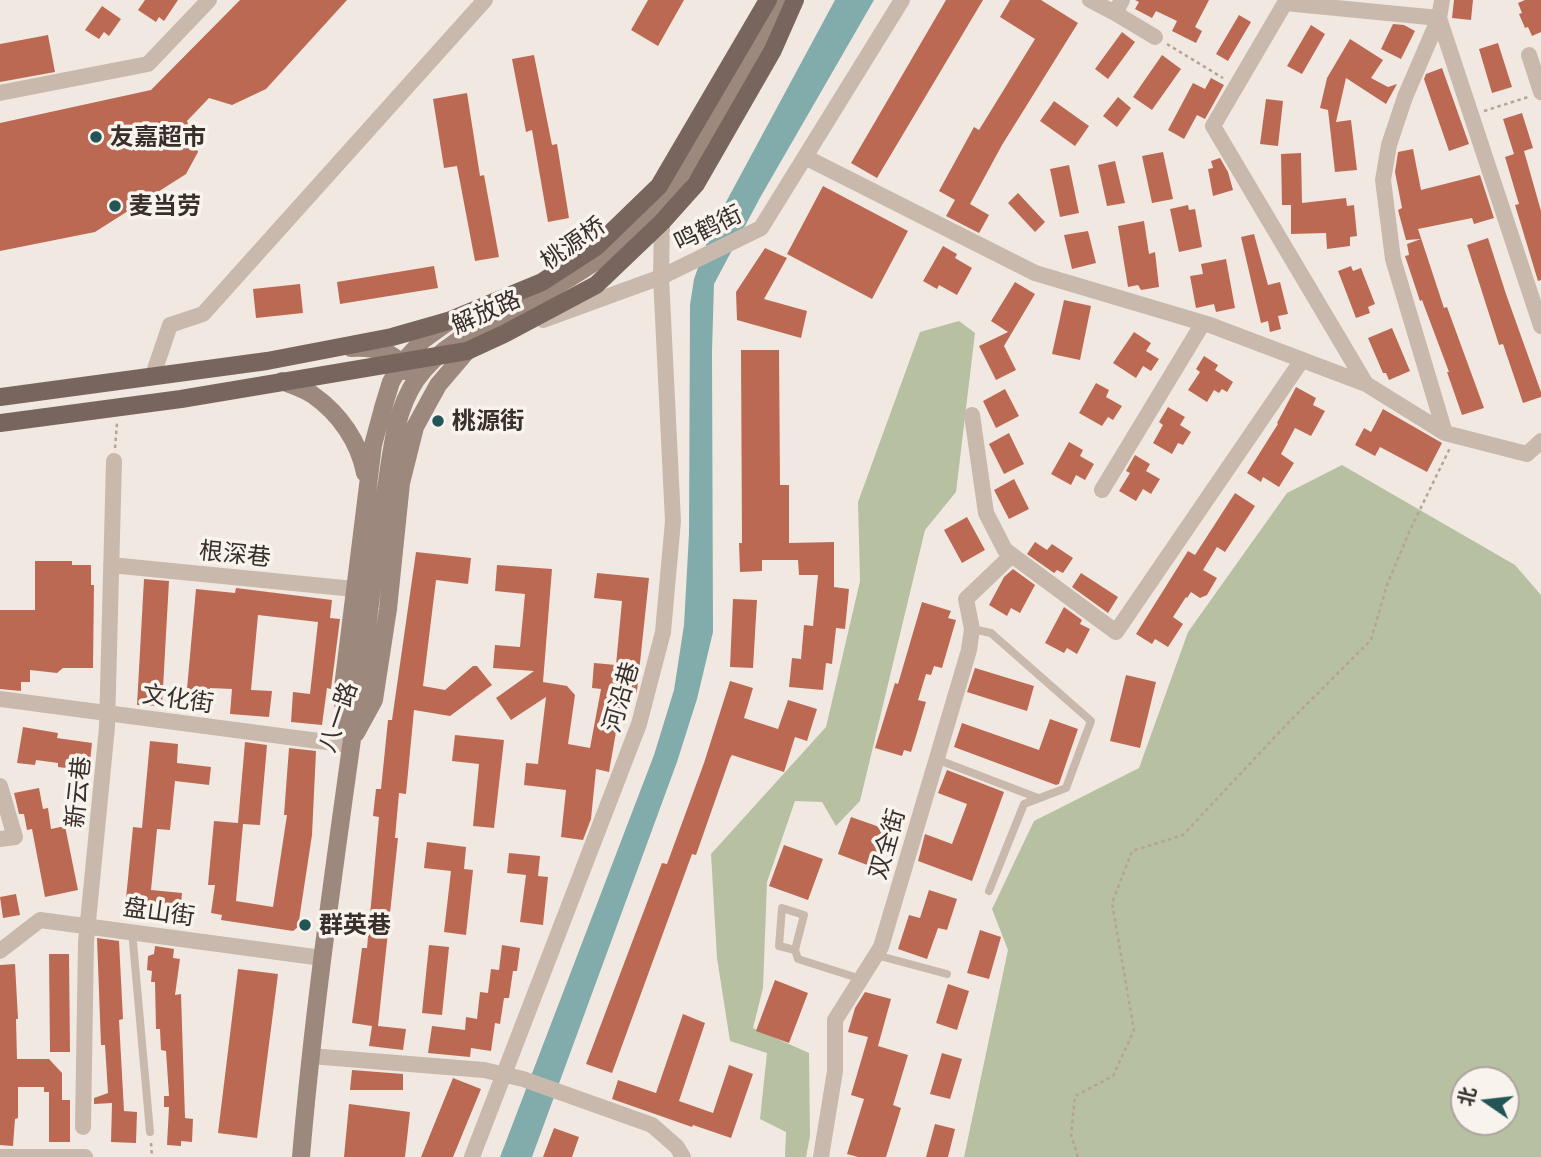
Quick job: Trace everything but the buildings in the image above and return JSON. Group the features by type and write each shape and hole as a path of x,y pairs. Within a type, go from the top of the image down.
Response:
{"main road":[{"name":"解放路","path":"0,397 267,361 338,348 449,321 542,282 596,247 659,186 768,0"},
{"name":"桃源桥","path":"349,745 394,435 404,402 417,378 448,348 489,320 578,273 616,246 655,207 697,149 755,53 783,0"},
{"name":"解放路","path":"0,423 401,363 467,351 505,334 596,285 662,222 696,184 773,50 795,0"},
{"path":"349,745 342,695 373,445 391,382 401,363 423,340 449,321"},
{"path":"338,348 374,349 389,354 401,363 406,372 401,483"},
{"name":"八一路","path":"301,1157 310,1056 349,745 374,699 388,609 401,483 415,427 438,385 467,351"},
{"path":"282,381 313,394 348,429 362,457 368,487"}],"street":[{"path":"0,93 148,64 209,0"},
{"path":"153,375 170,325 203,314 485,0"},
{"name":"鸣鹤街","path":"505,334 661,277 761,228 902,0"},
{"path":"1090,0 1118,7 1155,37"},
{"path":"1442,0 1439,18 1405,97 1389,145 1382,180 1392,259 1451,434"},
{"path":"1366,384 1213,126 1229,81 1286,1 1439,18"},
{"path":"1439,18 1541,326"},
{"path":"1529,55 1541,92"},
{"path":"805,157 1035,273 1203,323 1366,384 1451,434 1527,454 1541,441"},
{"name":"河沿巷","path":"472,1157 639,724 663,632 673,521 661,277 662,222"},
{"path":"1102,490 1203,323"},
{"path":"972,415 986,513 1005,550 1116,632 1302,360"},
{"name":"新云巷","path":"83,1127 87,926 108,712 114,461"},
{"name":"双全街","path":"821,1157 835,1071 835,1020 880,947 969,650 972,629 966,599 1012,555"},
{"name":"根深巷","path":"111,565 354,589"},
{"name":"文化街","path":"0,699 349,745"},
{"path":"0,786 15,837 0,839"},
{"name":"盘山街","path":"0,951 40,920 322,958"},
{"path":"310,1056 484,1070 523,1079 652,1125 677,1147 683,1157"},
{"path":"0,1157 85,1157"}],"lane":[{"path":"972,629 991,633 1091,720 1066,788 1024,804 989,891"},
{"path":"936,759 1038,799"},
{"path":"795,950 779,946 782,908 804,915 795,950 797,959 861,979"},
{"path":"132,931 150,1132"},
{"path":"876,955 947,974"}],"path":[{"path":"1155,37 1229,81"},
{"path":"1471,115 1541,92"},
{"path":"114,461 118,407"},
{"path":"1078,1157 1071,1135 1075,1096 1113,1076 1133,1030 1112,903 1132,851 1183,835 1277,734 1371,640 1387,585 1451,434"},
{"path":"150,1132 152,1157"}],"green space":[{"path":"959,321 975,333 956,492 925,530 860,801 836,826 822,802 795,801 767,882 763,988 753,1028 809,1053 810,1136 806,1157 785,1157 786,1132 760,1119 767,1053 730,1041 717,958 711,854 826,727 860,581 858,502 920,332"},
{"path":"1342,465 1515,565 1541,595 1541,1157 964,1157 1008,950 992,909 1034,821 1139,768 1188,632 1287,493"}],"water":[{"path":"835,0 874,0 761,196 714,284 713,632 697,699 677,762 532,1157 500,1157 654,755 674,690 684,625 689,534 690,305 694,279 712,228"}],"place":[{"name":"友嘉超市","path":"96,137"},
{"name":"麦当劳","path":"115,206"},
{"name":"桃源街","path":"438,421"},
{"name":"群英巷","path":"305,925"}]}
